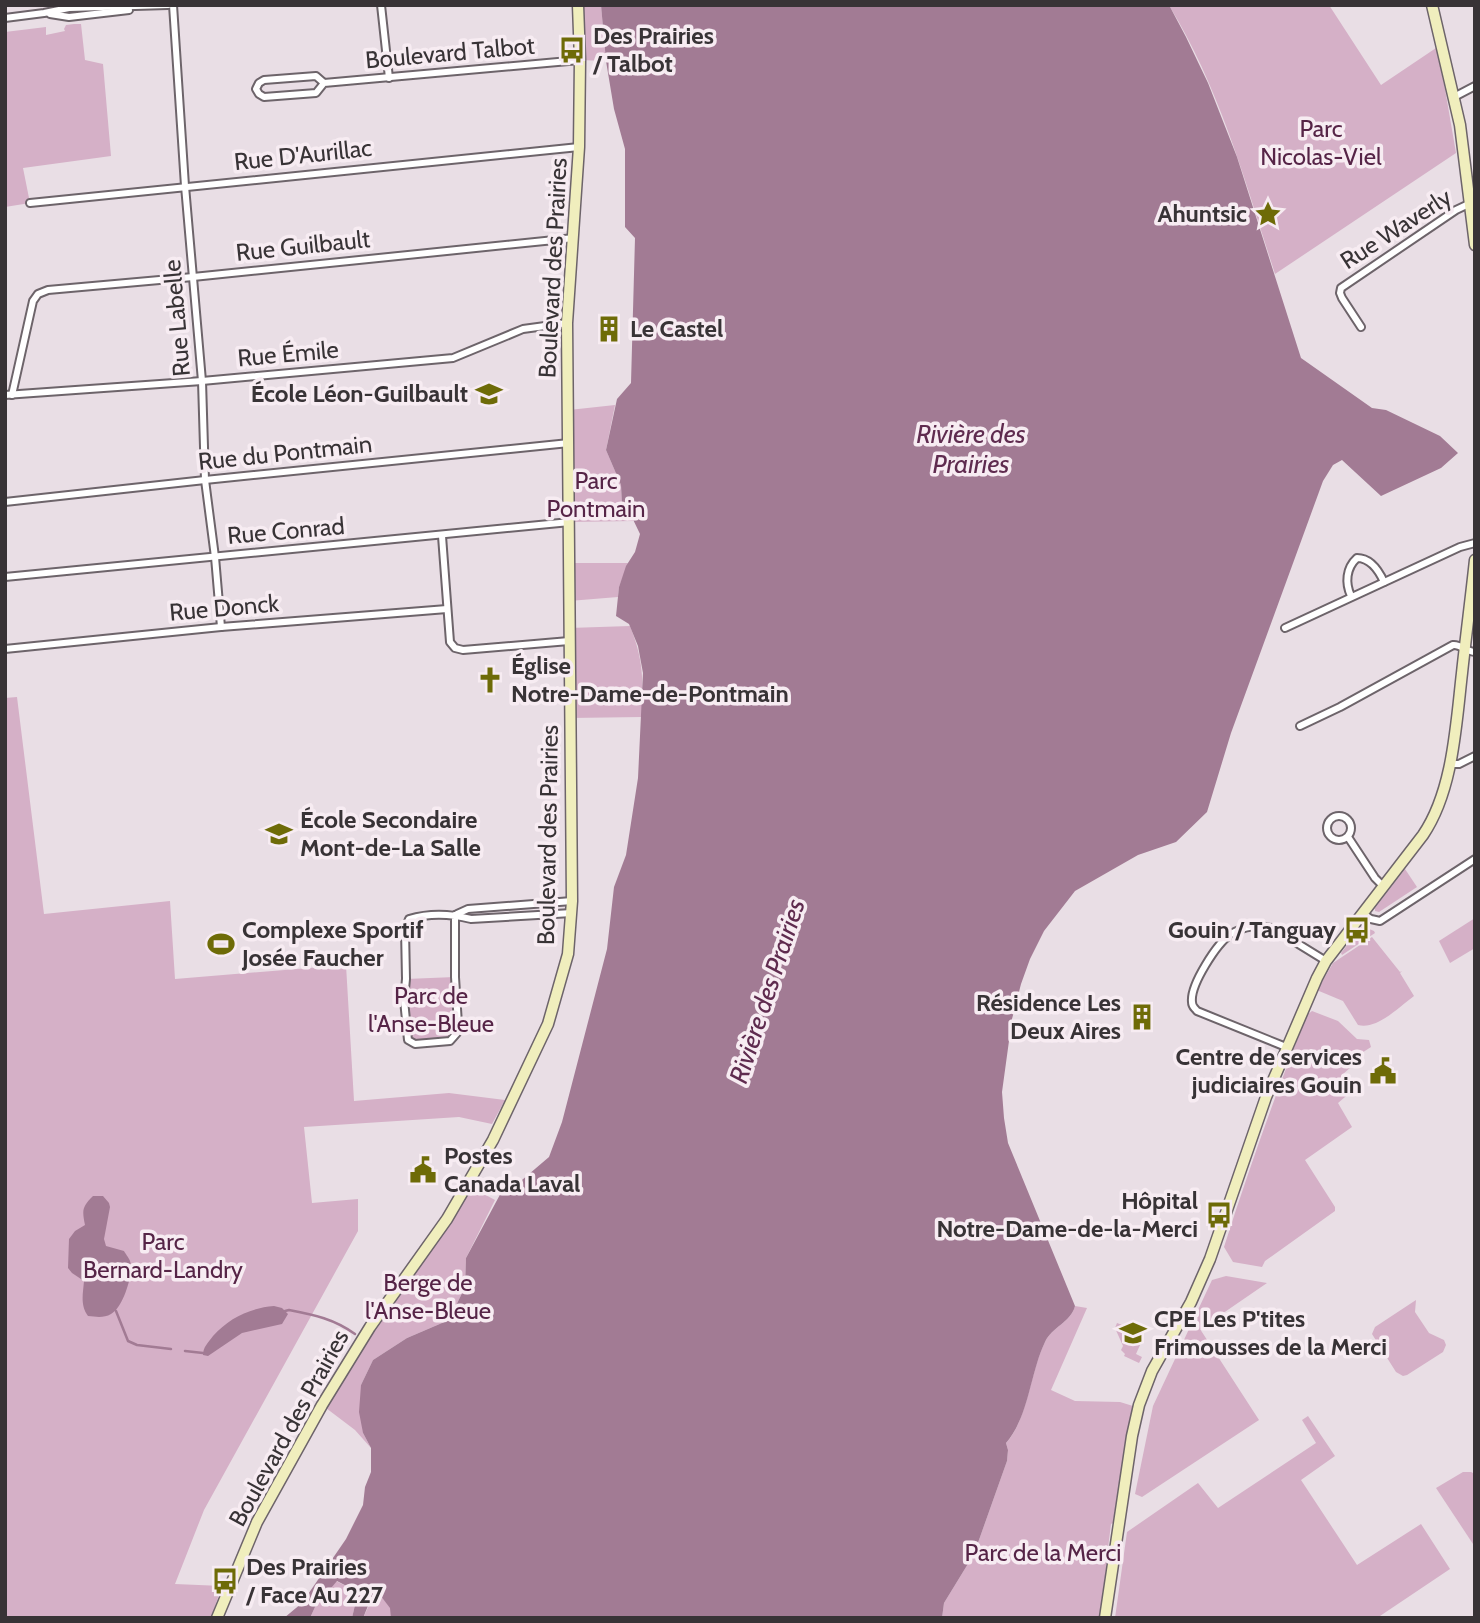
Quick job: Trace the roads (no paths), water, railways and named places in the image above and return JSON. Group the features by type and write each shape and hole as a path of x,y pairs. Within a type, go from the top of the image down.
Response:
{"street":[{"path":"5,18 69,8 170,5"},
{"name":"Rue Labelle","path":"170,5 202,381 205,480 221,628"},
{"path":"380,5 389,78"},
{"name":"Boulevard des Prairies","path":"217,1618 257,1522 322,1405 370,1327 447,1219 493,1140 548,1024 568,954 572,901 567,323 579,147 578,5"},
{"path":"1432,5 1464,149 1475,245"},
{"name":"Boulevard Talbot","path":"324,83 316,93 264,97 256,89 264,80 316,76 324,83 580,60"},
{"path":"1454,97 1475,86"},
{"name":"Rue D'Aurillac","path":"30,203 579,147"},
{"name":"Rue Waverly","path":"1361,327 1342,298 1341,288 1472,202"},
{"name":"Rue Guilbault","path":"9,395 33,301 38,294 48,290 574,238"},
{"name":"Rue Émile","path":"9,395 453,358 523,329 567,323"},
{"name":"Rue du Pontmain","path":"5,502 569,443"},
{"name":"Rue Conrad","path":"5,577 570,522"},
{"path":"442,536 450,642 455,648 463,650 569,642"},
{"path":"1285,628 1460,547 1475,543"},
{"path":"1351,596 1347,579 1350,566 1357,558 1374,566 1384,582"},
{"path":"1105,1618 1130,1446 1140,1400 1154,1365 1191,1302 1210,1259 1253,1132 1286,1048 1326,961 1432,821 1438,806 1449,764 1470,651 1475,560"},
{"name":"Rue Donck","path":"5,649 447,609"},
{"path":"1300,726 1453,645 1470,651"},
{"path":"1449,764 1462,764 1475,756"},
{"path":"1348,837 1384,887"},
{"path":"1363,914 1374,920 1382,920 1475,859"},
{"path":"456,915 468,909 572,901"},
{"path":"456,915 457,1033 450,1041 415,1044 408,1040 404,1000 405,929 409,919 419,916 456,915 471,919 572,913"},
{"path":"1286,1048 1197,1011 1192,999 1200,977 1223,941 1237,931 1254,926 1275,929 1326,961"}],"water":[{"name":"Rivière des Prairies","path":"601,5 1169,5 1208,83 1237,157 1301,358 1372,408 1386,410 1440,436 1458,453 1441,468 1381,496 1342,460 1333,465 1323,481 1231,733 1207,812 1176,842 1138,855 1075,891 1044,931 1030,959 1012,1019 1002,1092 1004,1118 1008,1143 1075,1306 1070,1316 1045,1342 1020,1421 1006,1443 1007,1461 974,1554 944,1603 942,1618 391,1618 390,1608 380,1595 370,1601 363,1618 352,1618 358,1592 337,1581 315,1607 310,1618 284,1618 302,1603 346,1539 363,1505 365,1487 371,1472 371,1448 363,1433 359,1412 361,1385 373,1360 407,1338 449,1320 465,1287 466,1258 503,1189 522,1180 549,1157 562,1122 607,949 614,887 626,855 638,778 643,673 638,646 629,624 616,616 619,587 640,534 628,509 622,505 621,485 606,450 617,399 631,383 635,238 625,227 625,149 614,109 606,61"},
{"path":"93,1196 103,1196 109,1203 104,1239 106,1246 124,1251 131,1266 127,1290 120,1305 111,1314 100,1317 88,1316 85,1312 84,1281 68,1268 69,1239 85,1225 84,1209"},
{"path":"274,1306 282,1308 288,1314 282,1324 242,1333 208,1356 203,1355 213,1336 233,1319 257,1309"}],"waterway":[{"path":"116,1311 128,1341 137,1345 171,1349"},
{"path":"285,1311 324,1318 355,1334"},
{"path":"185,1351 203,1353"}],"place":[{"name":"Des Prairies / Talbot","path":"572,50"},
{"name":"Ahuntsic","path":"1268,214"},
{"name":"Le Castel","path":"609,329"},
{"name":"École Léon-Guilbault","path":"489,394"},
{"name":"Église Notre-Dame-de-Pontmain","path":"490,680"},
{"name":"École Secondaire Mont-de-La Salle","path":"279,834"},
{"name":"Gouin / Tanguay","path":"1357,930"},
{"name":"Complexe Sportif Josée Faucher","path":"221,944"},
{"name":"Résidence Les Deux Aires","path":"1142,1017"},
{"name":"Centre de services judiciaires Gouin","path":"1383,1071"},
{"name":"Postes Canada Laval","path":"423,1170"},
{"name":"Hôpital Notre-Dame-de-la-Merci","path":"1219,1215"},
{"name":"CPE Les P'tites Frimousses de la Merci","path":"1133,1333"},
{"name":"Des Prairies / Face Au 227","path":"225,1581"}],"park label":[{"name":"Parc Nicolas-Viel","path":"1321,143"},
{"name":"Parc Pontmain","path":"596,495"},
{"name":"Parc de l'Anse-Bleue","path":"431,1010"},
{"name":"Parc Bernard-Landry","path":"163,1256"},
{"name":"Berge de l'Anse-Bleue","path":"428,1297"},
{"name":"Parc de la Merci","path":"1043,1553"}]}
